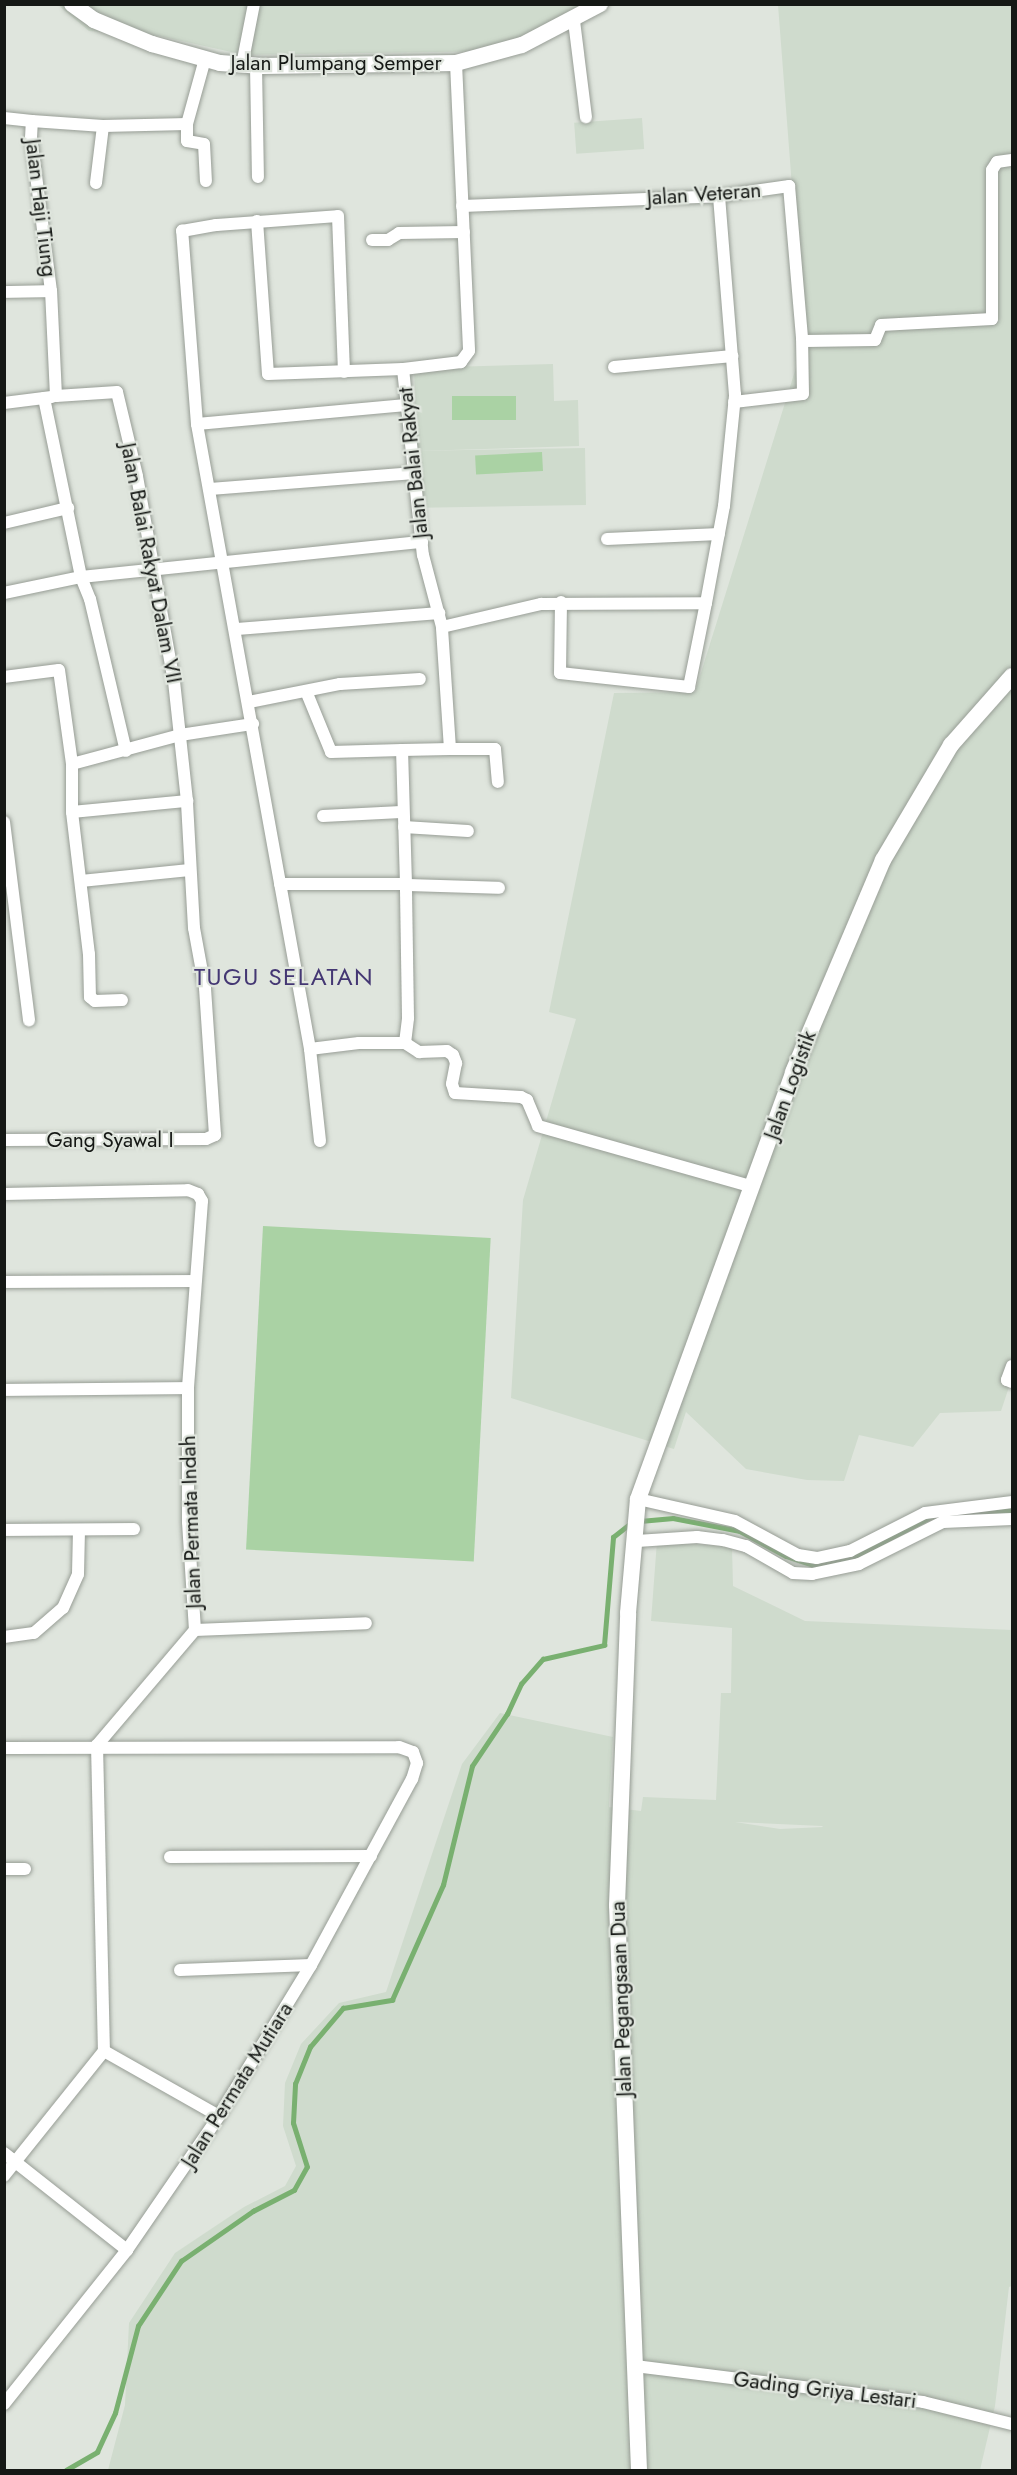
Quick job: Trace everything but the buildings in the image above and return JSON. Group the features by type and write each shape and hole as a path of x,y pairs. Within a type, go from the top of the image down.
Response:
{"main road":[{"name":"Jalan Plumpang Semper","path":"72,4 94,21 130,36 205,59 249,65 456,63 491,56 574,21 600,4"},
{"name":"Jalan Logistik","path":"637,1534 638,1504 793,1072 883,860 951,745 1012,676"},
{"name":"Jalan Pegangsaan Dua","path":"637,1534 628,1613 617,1905 639,2470"}],"street":[{"path":"254,4 249,65 258,177"},
{"path":"574,21 586,117"},
{"path":"205,59 187,123 187,141 204,144 206,181"},
{"name":"Jalan Balai Rakyat","path":"450,749 442,627 422,542 403,369 461,362 467,355 456,63"},
{"path":"4,118 32,121"},
{"name":"Jalan Haji Tiung","path":"4,292 51,291 31,152 32,121 102,126 187,123"},
{"path":"96,183 102,126"},
{"path":"734,402 802,394 803,340 875,340 881,325 992,319 992,170 997,162 1012,160"},
{"name":"Jalan Veteran","path":"462,206 719,196 791,189 803,340"},
{"path":"561,602 560,674 689,687 719,534 734,402 719,196"},
{"path":"320,1141 310,1049 237,629 197,424 182,232 257,221 334,216 341,219 344,372"},
{"path":"257,221 268,373 403,369"},
{"path":"372,240 388,240 397,233 464,232"},
{"path":"51,291 50,397 68,508 81,577 90,598 126,751"},
{"path":"614,367 732,356"},
{"name":"Jalan Balai Rakyat Dalam VII","path":"50,397 117,392 154,570 174,682 187,801 189,870 194,928 205,988 215,1135"},
{"path":"4,403 50,397"},
{"path":"197,424 406,405"},
{"path":"210,489 414,473"},
{"path":"4,523 68,508"},
{"path":"607,539 719,534"},
{"path":"4,593 81,577 422,542"},
{"path":"442,627 561,602 706,603"},
{"path":"237,629 439,613"},
{"path":"4,677 59,670 72,764 72,812 81,881 90,997 95,1001 122,1000"},
{"path":"249,702 360,682 420,679"},
{"path":"306,691 331,752 495,749 498,782"},
{"path":"72,764 180,735 253,724"},
{"path":"402,750 401,812 404,827 406,884 405,1043"},
{"path":"72,812 187,801"},
{"path":"323,816 401,812"},
{"path":"4,822 29,1020"},
{"path":"404,827 468,831"},
{"path":"81,881 189,870"},
{"path":"280,884 406,884 499,888"},
{"path":"310,1049 358,1042 405,1043 419,1052 447,1051 453,1055 456,1063 452,1084 455,1093 521,1097 527,1100 538,1126 753,1186"},
{"name":"Gang Syawal I","path":"4,1140 206,1139 215,1135"},
{"name":"Jalan Permata Indah","path":"4,1194 189,1190 198,1194 202,1201 194,1281 188,1388 188,1521 195,1630 97,1745"},
{"path":"4,1282 194,1281"},
{"path":"1012,1366 1007,1380 1012,1382"},
{"path":"4,1390 188,1388"},
{"path":"638,1504 735,1521 798,1555 817,1558 850,1551 925,1513 1012,1502"},
{"path":"637,1534 723,1540 746,1546 793,1573 812,1574 859,1564 943,1522 1012,1519"},
{"path":"4,1530 134,1529"},
{"path":"4,1636 34,1634 63,1608 78,1574 78,1530"},
{"path":"195,1630 366,1623"},
{"path":"4,1748 97,1745 104,2051 4,2176"},
{"name":"Jalan Permata Mutiara","path":"4,2404 127,2250 219,2116 311,1965 371,1856 417,1763 413,1752 399,1747 97,1745"},
{"path":"170,1857 371,1856"},
{"path":"4,1869 25,1869"},
{"path":"180,1970 311,1965"},
{"path":"104,2051 219,2116"},
{"path":"4,2153 127,2250"},
{"name":"Gading Griya Lestari","path":"635,2366 923,2402 1012,2424"}],"shaded area":[{"path":"58,5 601,5 502,51 245,55 159,36 89,31"},
{"path":"778,5 1012,5 1012,1378 1001,1411 940,1413 913,1447 859,1435 844,1481 807,1480 746,1469 686,1412 674,1449 511,1398 523,1200 576,1019 549,1012 614,693 695,692 804,342"},
{"path":"642,118 644,149 576,154 574,123"},
{"path":"553,364 554,401 578,400 579,446 417,451 414,368"},
{"path":"585,448 586,505 422,508 421,451"},
{"path":"657,1541 732,1547 733,1586 805,1621 1012,1630 1012,2286 1009,2287 995,2406 980,2470 108,2470 125,2405 129,2323 175,2253 244,2207 285,2186 296,2166 283,2126 285,2083 301,2044 339,2003 386,1992 462,1764 500,1713 613,1737 609,1807 641,1811 643,1797 716,1800 721,1693 731,1693 732,1628 651,1621","holes":["735,1822 822,1826 780,1829"]}],"green space":[{"path":"452,396 516,396 516,420 452,420"},
{"path":"542,452 543,471 476,474 475,456"},
{"path":"263,1226 491,1238 474,1561 246,1550"}],"waterway":[{"path":"967,1513 1012,1510"},
{"path":"640,1521 673,1518 740,1531 786,1556 816,1566 848,1560 932,1516"},
{"path":"66,2470 97,2452 115,2413 138,2326 181,2261 253,2211 294,2190 307,2167 293,2123 295,2084 310,2047 343,2008 392,2000 443,1885 472,1766 507,1714 521,1684 543,1659 604,1645 613,1537 632,1522"}],"district":[{"name":"TUGU SELATAN","path":"284,977"}]}
